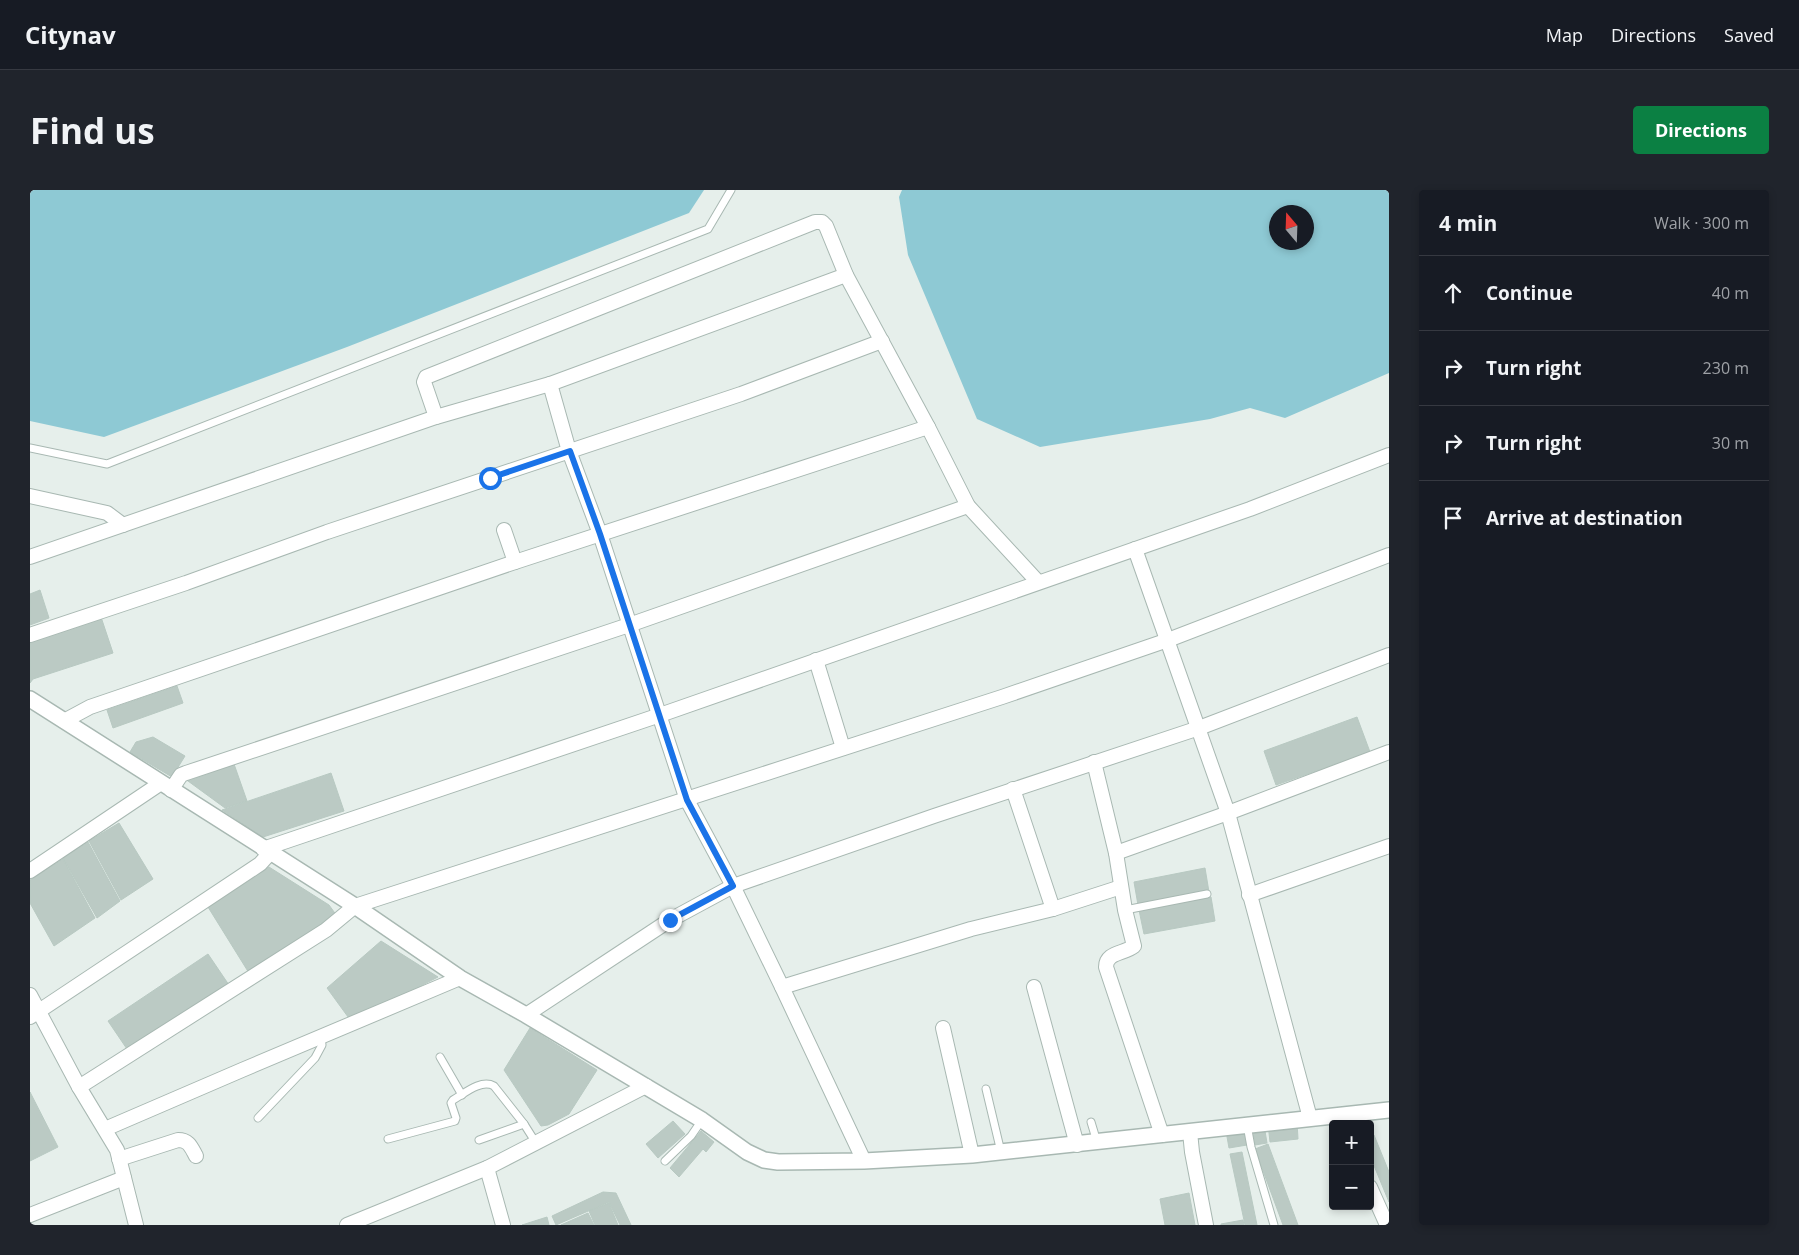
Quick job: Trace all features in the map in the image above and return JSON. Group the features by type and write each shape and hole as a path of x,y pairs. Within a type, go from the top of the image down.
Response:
{"street":[{"path":"436,418 424,382 426,377 815,222 822,222 826,226 846,275 928,427 968,506 1038,582"},
{"path":"30,556 123,526 436,418 550,384 846,275"},
{"path":"30,635 186,583 285,546 741,394 882,341"},
{"path":"550,384 570,451 600,534 687,800 733,886 864,1161"},
{"path":"64,721 100,704 515,562 928,427"},
{"path":"35,1014 260,864 267,851 1250,510 1389,455"},
{"path":"30,496 107,513 123,526"},
{"path":"30,871 186,773 629,625 968,506"},
{"path":"504,530 515,562"},
{"path":"1136,549 1228,813 1310,1118"},
{"path":"79,1088 326,930 355,906 1002,697 1168,640 1389,555"},
{"path":"526,1015 670,920 733,886 1094,762 1199,728 1389,655"},
{"path":"816,660 843,748"},
{"path":"30,699 355,906 460,978 646,1086 702,1120 747,1152 770,1162 864,1161 972,1155 1097,1143 1247,1124 1310,1118 1348,1119 1389,1110"},
{"path":"1116,853 1389,752"},
{"path":"1094,762 1116,853 1125,910 1134,946 1110,957 1106,962 1106,967 1162,1135"},
{"path":"1013,790 1053,909"},
{"path":"1249,895 1389,846"},
{"path":"782,987 972,928 1053,909 1121,887"},
{"path":"105,1129 460,978"},
{"path":"1034,987 1077,1145"},
{"path":"30,996 35,1014 116,1150 136,1225"},
{"path":"943,1028 972,1155"},
{"path":"347,1225 487,1168 646,1086"},
{"path":"1190,1132 1206,1225"},
{"path":"119,1159 178,1140 190,1143 196,1156"},
{"path":"487,1168 503,1225"},
{"path":"30,1215 124,1178"},
{"path":"1374,1196 1387,1225"}],"lane":[{"path":"30,448 107,464 708,229 731,190"},
{"path":"1125,910 1207,894"},
{"path":"258,1118 316,1058 322,1045 321,1038"},
{"path":"440,1056 462,1095"},
{"path":"388,1139 455,1121 456,1118 451,1103 483,1083 489,1083 494,1086 524,1124 536,1143"},
{"path":"986,1088 1001,1152"},
{"path":"666,1161 691,1136 702,1120"},
{"path":"1091,1122 1097,1143"},
{"path":"479,1140 524,1124"},
{"path":"1247,1124 1250,1147 1274,1225"}],"water":[{"path":"30,190 704,190 689,213 347,347 104,437 30,421"},
{"path":"902,190 1389,190 1389,373 1285,418 1250,408 1210,419 1040,447 977,419 908,255 899,197"}],"building":[{"path":"40,590 49,618 30,625 30,594"},
{"path":"101,617 113,653 33,679 30,683 30,640"},
{"path":"177,686 183,703 113,728 107,710"},
{"path":"1357,717 1370,752 1276,785 1264,751"},
{"path":"153,737 185,756 172,777 130,752 136,742"},
{"path":"234,764 247,801 225,808 188,781"},
{"path":"331,773 344,811 263,837 222,810"},
{"path":"119,823 153,879 121,900 89,841"},
{"path":"88,842 120,901 97,918 63,858"},
{"path":"63,859 95,918 54,946 30,903 30,880"},
{"path":"269,867 329,905 337,916 249,973 208,907"},
{"path":"1205,868 1209,892 1138,905 1134,882"},
{"path":"1211,897 1215,921 1144,934 1139,910"},
{"path":"381,941 438,977 351,1021 327,988"},
{"path":"208,954 229,985 129,1052 108,1021"},
{"path":"530,1028 597,1070 569,1114 548,1125 541,1126 504,1070"},
{"path":"30,1092 58,1147 30,1161"},
{"path":"673,1121 685,1134 658,1158 646,1144"},
{"path":"1297,1122 1298,1139 1270,1142 1268,1124"},
{"path":"1264,1125 1267,1143 1255,1145 1252,1127"},
{"path":"1244,1128 1247,1145 1229,1148 1226,1131"},
{"path":"701,1131 714,1142 706,1152 703,1149 679,1177 670,1168"},
{"path":"1374,1135 1389,1172 1389,1202 1374,1166"},
{"path":"1268,1144 1298,1225 1283,1225 1255,1149"},
{"path":"1242,1152 1257,1225 1245,1225 1230,1154"},
{"path":"603,1192 616,1193 631,1225 620,1225 609,1202 556,1225 552,1216"},
{"path":"1189,1193 1195,1225 1165,1225 1160,1199"},
{"path":"609,1203 618,1225 595,1225 589,1211"},
{"path":"588,1213 594,1225 561,1225"},
{"path":"547,1217 549,1225 522,1225"},
{"path":"1243,1220 1244,1225 1221,1225 1221,1224"}],"route":[{"path":"490,478 570,451 600,534 687,800 733,886 670,920"}]}
